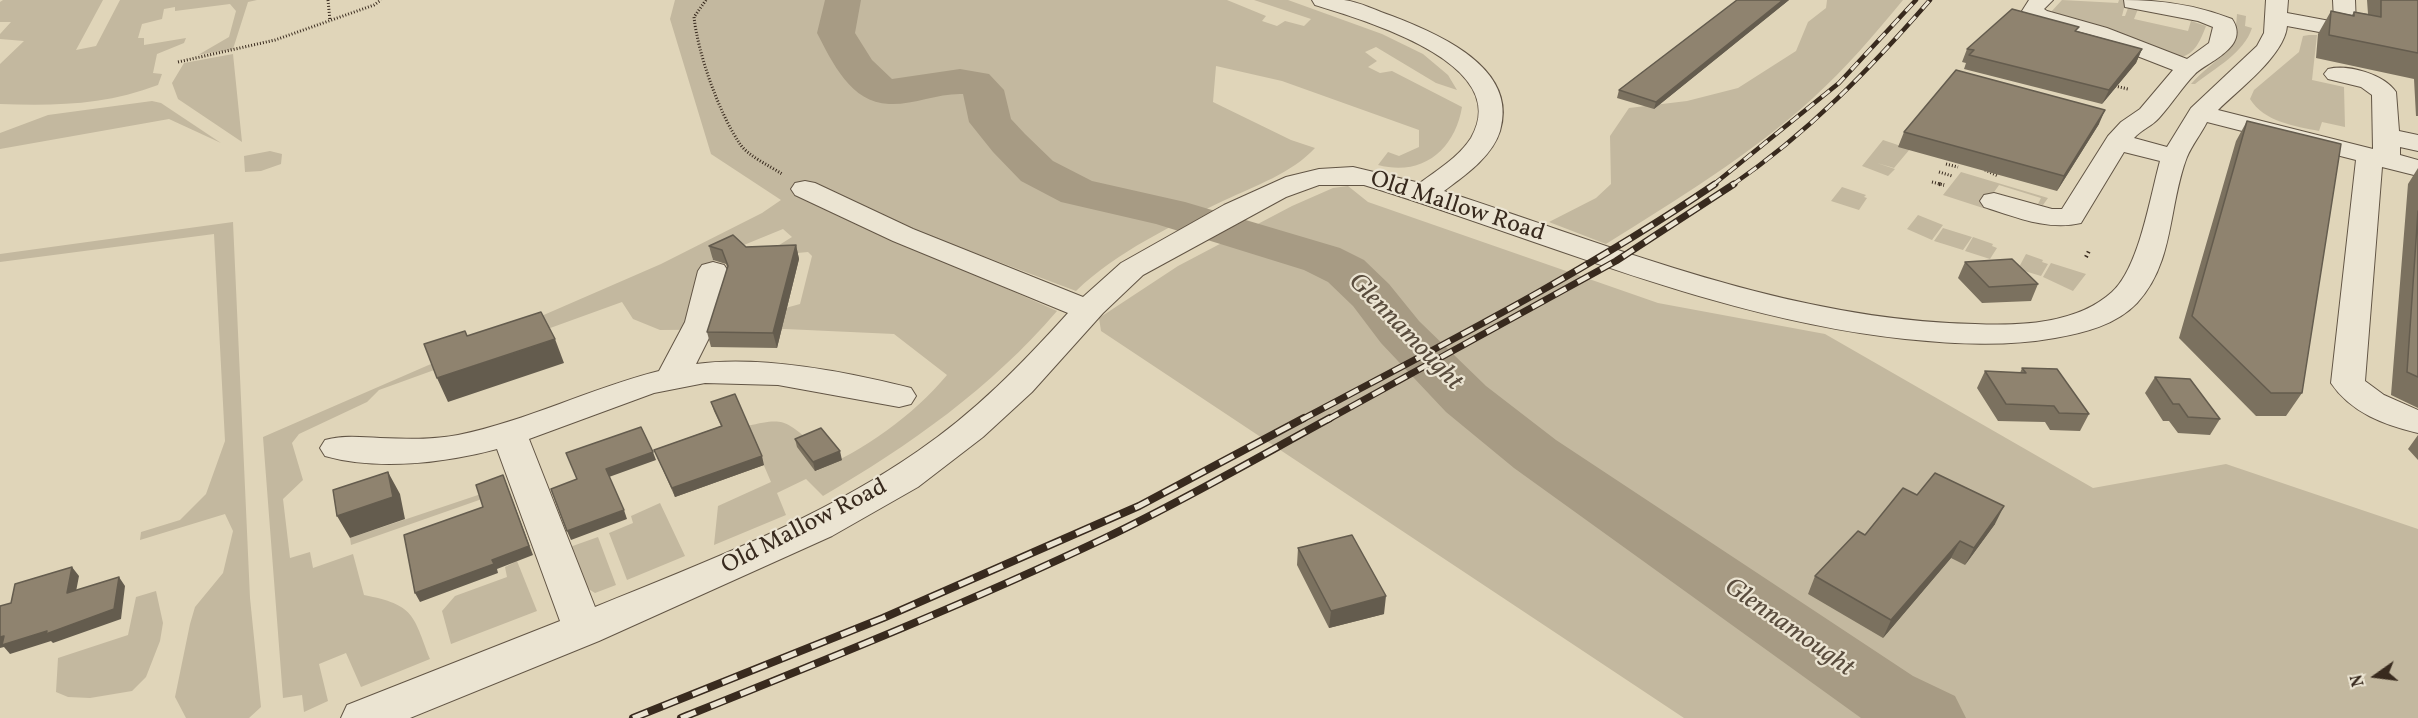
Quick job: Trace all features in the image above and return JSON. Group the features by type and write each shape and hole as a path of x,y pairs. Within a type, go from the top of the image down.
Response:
{"street":[{"path":"1323,0 1430,40 1457,56 1475,73 1486,91 1490,105 1487,133 1469,156 1425,193"},
{"path":"2042,0 2033,11 2039,16 2099,33 2188,68"},
{"path":"2277,8 2330,28 2343,28 2345,26 2344,0"},
{"path":"1994,201 2051,218 2071,217 2076,213 2127,132 2149,114 2188,68 2214,54 2222,41 2224,24 2204,16 2133,2"},
{"name":"Old Mallow Road","path":"363,718 584,630 817,528 878,494 931,460 988,415 1030,374 1109,288 1132,269 1297,182 1330,177 1361,176 1425,193 1682,282 1768,307 1845,324 1973,334 2011,334 2061,327 2092,318 2111,310 2129,294 2146,267 2174,158 2200,113 2267,49 2275,33 2277,8"},
{"path":"2336,74 2369,81 2384,92 2381,151 2348,383 2359,396 2372,405 2418,422"},
{"path":"2200,113 2381,151 2418,168"},
{"path":"2104,115 2127,132 2174,158"},
{"path":"2381,151 2418,143"},
{"path":"805,189 903,236 994,270 1088,310"},
{"path":"671,380 701,322 713,271"},
{"path":"338,448 392,451 455,448 643,387 704,373 771,373 899,396"},
{"path":"509,432 524,478 584,630"}],"path":[{"path":"328,0 330,21"},
{"path":"178,62 232,52 330,21 381,0"},
{"path":"706,0 694,17 696,38 721,106 741,146 805,189"},
{"path":"2115,86 2127,89"},
{"path":"1946,164 1958,168"},
{"path":"1939,172 1952,176"},
{"path":"1932,182 1944,185"},
{"path":"2086,257 2090,249"}],"shaded area":[{"path":"3,0 103,0 76,50 96,46 120,0 257,0 248,2 233,49 198,55 229,37 236,11 230,4 175,11 175,7 164,9 162,19 142,24 138,38 144,38 144,45 186,38 184,43 157,54 153,73 162,74 158,85 119,97 80,103 41,105 0,104 0,64 24,41 0,39 0,34 11,22 0,22 0,2"},
{"path":"675,0 1227,0 1266,16 1262,21 1277,26 1285,21 1304,26 1311,19 1254,0 1288,0 1382,34 1423,54 1448,75 1457,90 1436,83 1376,47 1365,52 1377,61 1368,67 1380,73 1392,71 1462,107 1452,135 1434,156 1423,163 1394,168 1378,165 1388,152 1399,156 1419,147 1419,130 1282,81 1216,66 1213,102 1291,140 1315,148 1284,172 1186,219 1128,251 1076,291 805,189 793,194 1057,311 1032,339 977,390 948,414 887,457 823,496 806,479 777,493 786,515 714,545 718,506 771,482 747,426 776,421 795,429 811,442 816,471 852,453 887,430 919,404 947,375 894,334 785,329 660,330 633,319 622,302 379,390 367,402 299,434 292,443 303,480 283,499 290,558 310,552 313,568 353,554 364,595 393,603 410,614 420,632 430,659 361,687 346,653 319,664 328,701 304,712 302,695 283,698 263,437 661,264 762,213 781,200 711,154 670,19","holes":["783,229 792,237 776,247 776,255 808,252 812,256 800,304 771,312 716,304 728,264 719,267 712,258"]},
{"path":"1827,0 1903,0 1848,63 1789,119 1713,175 1606,244 1549,222 1596,198 1611,184 1610,136 1629,108 1687,101 1738,88 1796,51 1808,22 1826,8"},
{"path":"2062,0 2118,3 2119,0 2126,0 2122,16 2125,16 2128,8 2138,9 2134,19 2188,31 2191,21 2206,26 2194,50 2180,57 2050,13"},
{"path":"2237,14 2246,16 2245,26 2252,28 2243,45 2195,84 2191,84 2228,48"},
{"path":"2317,35 2312,80 2344,87 2345,127 2322,122 2319,131 2290,125 2263,113 2250,99 2254,90 2299,52 2303,36"},
{"path":"233,54 242,142 178,99 172,83 184,63"},
{"path":"152,101 161,103 221,143 169,119 0,149 0,133 48,115"},
{"path":"1883,140 1910,149 1894,168 1877,163 1895,169 1888,176 1862,166"},
{"path":"270,151 282,154 281,164 261,171 245,172 244,156"},
{"path":"1961,172 2048,198 2043,205 2038,204 2041,198 1999,185 1983,208 1943,195"},
{"path":"1348,186 1368,202 1658,303 1825,334 2093,488 2226,464 2418,529 2418,718 1684,718 1101,331 1099,318 1178,266 1292,206 1333,188"},
{"path":"1842,187 1866,195 1864,197 1867,198 1859,210 1831,201"},
{"path":"1918,215 1943,225 1932,240 1907,229"},
{"path":"233,222 250,598 261,707 249,718 186,718 175,697 190,624 195,607 223,573 233,531 225,514 140,540 141,532 180,520 206,494 225,441 214,234 0,262 0,254"},
{"path":"1943,228 1972,237 1963,250 1934,241"},
{"path":"1973,237 1993,244 1992,246 1997,248 1990,259 1965,251"},
{"path":"2026,254 2048,264 2041,276 2018,269"},
{"path":"2051,263 2086,274 2073,291 2043,277"},
{"path":"481,494 482,499 351,545 350,538"},
{"path":"660,503 685,556 627,580 609,533 633,523 631,516"},
{"path":"598,537 616,585 595,593 582,585 567,548"},
{"path":"517,561 537,611 451,644 442,611 455,596 507,577 505,567"},
{"path":"156,591 163,623 160,641 146,677 132,691 90,698 68,697 56,692 58,658 128,635 136,597"}],"building":[{"path":"1737,0 1783,0 1656,102 1619,90"},
{"path":"2381,0 2418,0 2418,53 2329,35 2331,11 2354,16 2354,12 2381,17"},
{"path":"2012,9 2079,27 2075,31 2142,49 2109,90 1969,55 1974,50 1967,49"},
{"path":"1956,70 2105,110 2064,176 1904,132"},
{"path":"2247,121 2341,144 2302,393 2271,393 2192,316"},
{"path":"2418,211 2418,377 2407,372"},
{"path":"733,235 746,247 796,245 773,333 707,332 728,266 722,250 709,246"},
{"path":"2012,259 2038,284 1989,287 1965,262"},
{"path":"541,312 555,339 437,378 424,344 465,331 467,336"},
{"path":"2022,368 2057,369 2089,414 2059,413 2054,406 2006,404 1985,371 2026,373"},
{"path":"2155,377 2190,379 2220,419 2188,417 2179,404 2173,404"},
{"path":"735,394 762,456 672,488 654,450 722,426 711,402"},
{"path":"641,427 653,452 606,469 624,510 567,531 551,489 577,479 566,453"},
{"path":"821,428 840,451 813,462 795,439"},
{"path":"388,472 393,497 337,516 333,490"},
{"path":"1935,473 2004,506 1974,548 1960,541 1891,620 1815,576 1858,531 1865,535 1903,488 1917,495"},
{"path":"503,475 529,546 492,560 494,564 415,593 404,535 483,507 476,485"},
{"path":"1352,535 1386,596 1331,611 1298,548"},
{"path":"72,567 67,593 119,577 114,609 46,634 47,631 2,645 4,636 0,637 0,606 11,603 15,584"}],"waterway":[{"name":"Glennamought","path":"843,0 836,33 858,69 872,84 889,92 960,81 975,83 983,90 990,122 1009,143 1037,171 1077,192 1168,212 1322,259 1346,271 1371,295 1400,332 1466,399 1535,454 1887,697 1929,718"}],"railway":[{"path":"1713,185 1839,83 1916,0"},
{"path":"1732,185 1787,144 1837,99 1930,0"},
{"path":"1301,420 1564,278 1715,184"},
{"path":"1327,420 1616,261 1734,184"},
{"path":"633,718 883,618 1139,506 1304,418"},
{"path":"681,718 894,631 1105,538 1162,510 1330,418"}]}
